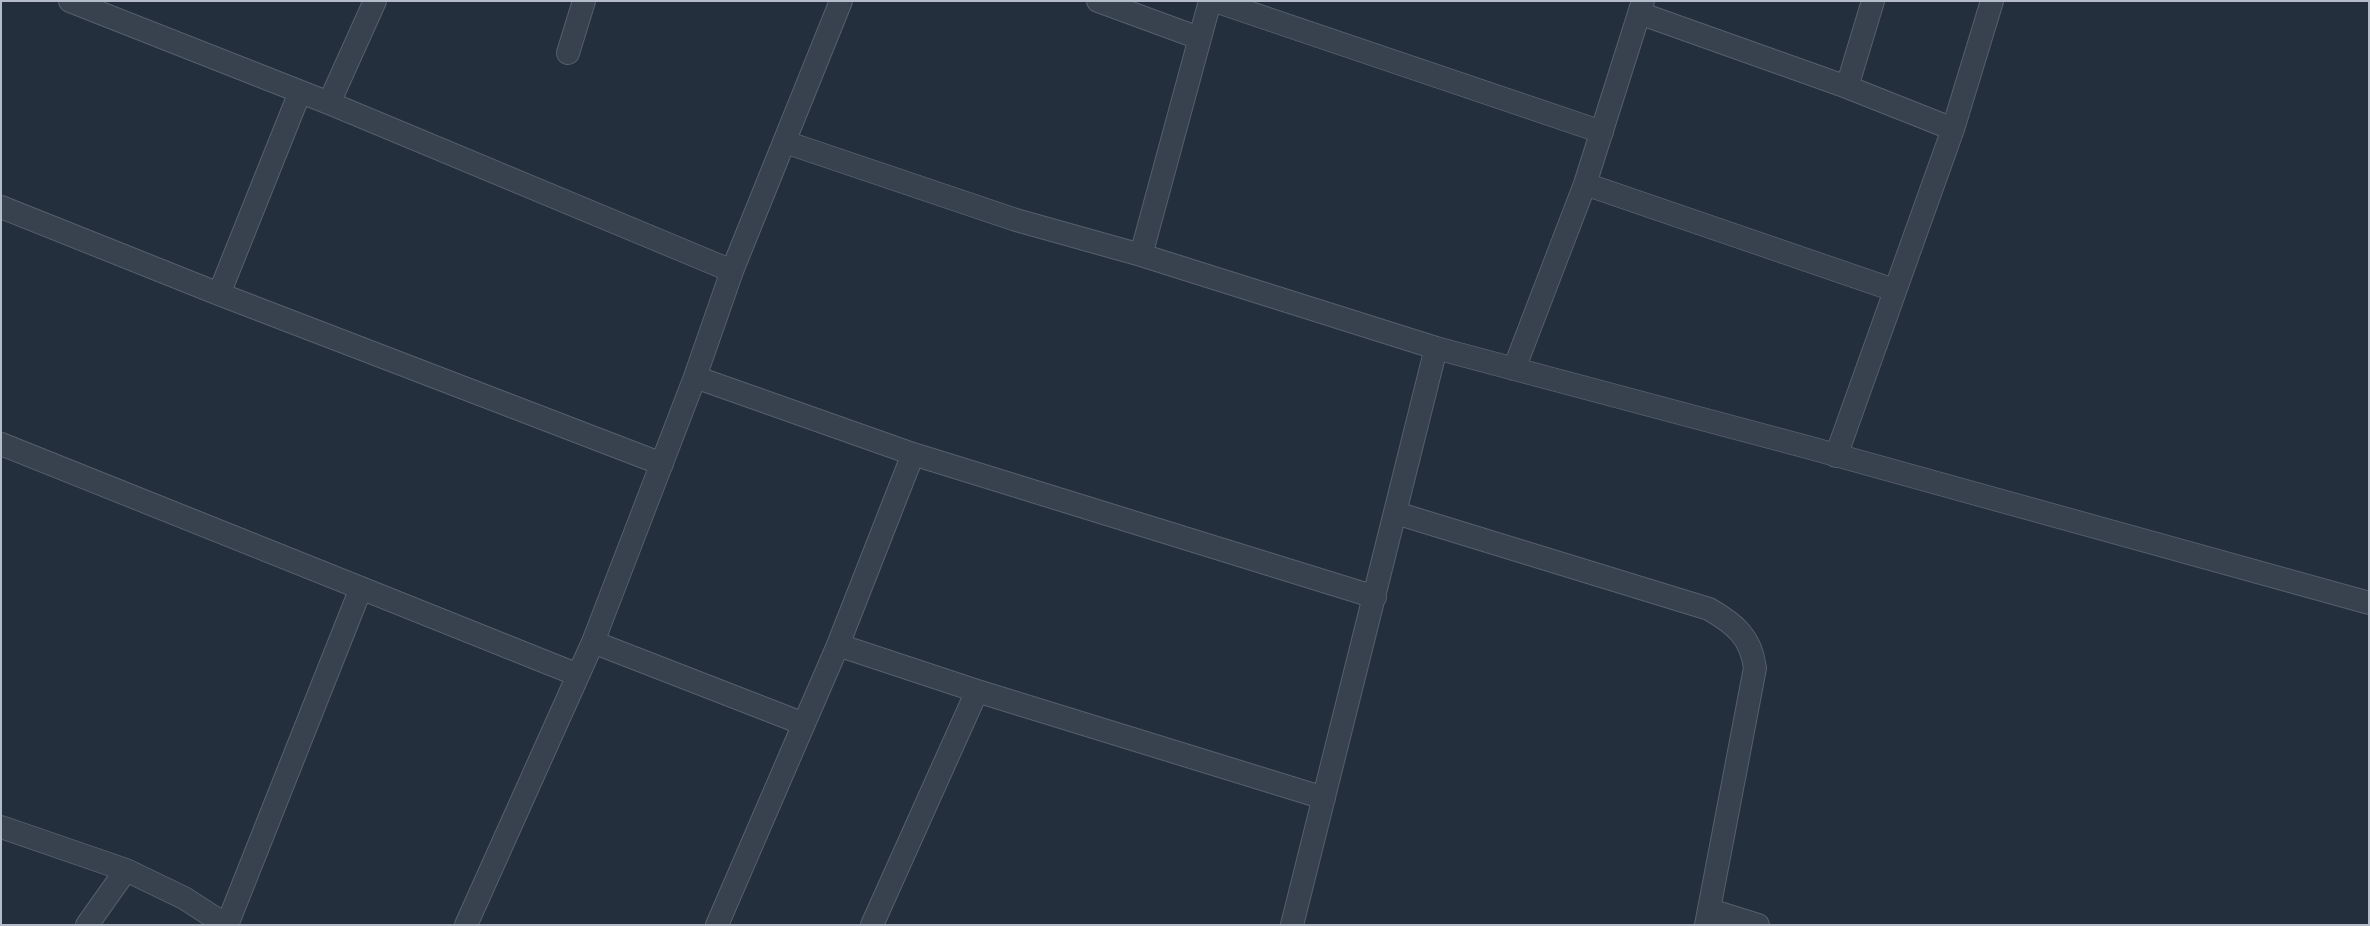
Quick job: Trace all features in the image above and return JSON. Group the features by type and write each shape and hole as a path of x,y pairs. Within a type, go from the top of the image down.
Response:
{"street":[{"path":"70,1 329,103 732,271"},
{"path":"329,103 375,1"},
{"path":"568,53 584,1"},
{"path":"466,925 593,642 695,377 732,271 785,142 840,1"},
{"path":"1098,1 1199,38"},
{"path":"1141,255 1210,1"},
{"path":"1214,1 1602,132"},
{"path":"1847,88 1873,1"},
{"path":"1836,456 1894,290 1953,129 1992,1"},
{"path":"1514,369 1585,184 1641,7 1953,129"},
{"path":"220,294 300,92"},
{"path":"785,142 1016,220 1141,255 1436,348 1836,456 2369,603"},
{"path":"1585,184 1894,290"},
{"path":"1,207 220,294 662,464"},
{"path":"1292,925 1436,348"},
{"path":"695,377 913,454 1375,597"},
{"path":"1,444 578,675"},
{"path":"717,925 838,646 913,454"},
{"path":"1396,513 1709,609 1727,620 1744,636 1753,653 1755,668 1708,918 1758,925"},
{"path":"1,827 126,870 184,898 226,925 361,588"},
{"path":"593,642 804,724"},
{"path":"838,646 977,691 1324,798"},
{"path":"872,925 977,691"},
{"path":"87,925 126,870"}]}
